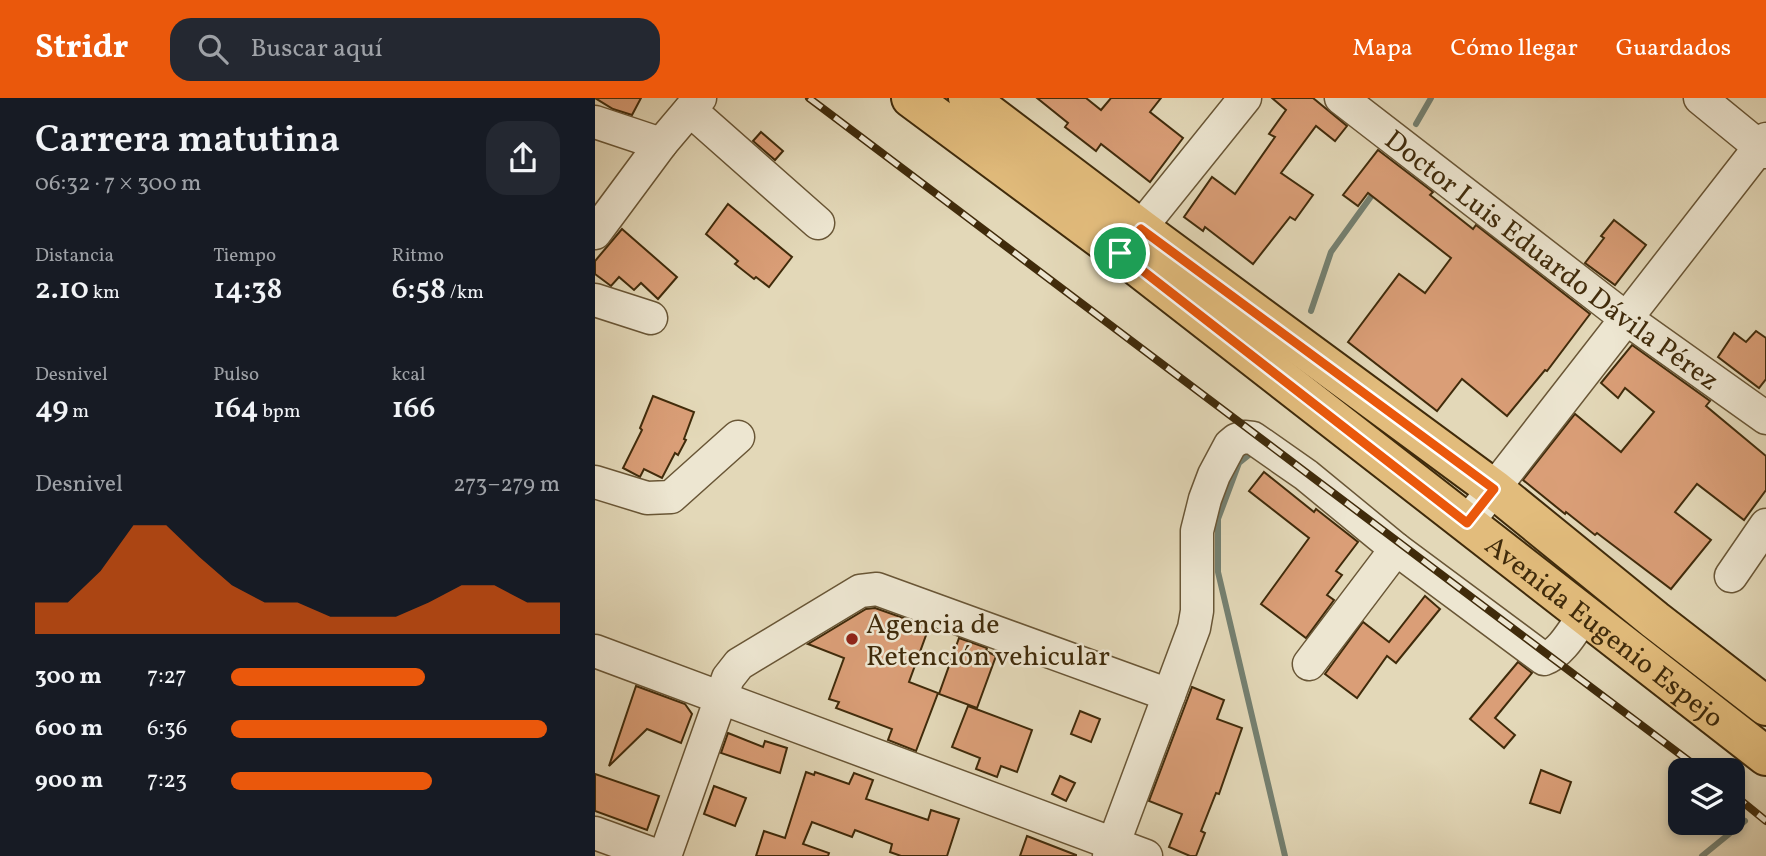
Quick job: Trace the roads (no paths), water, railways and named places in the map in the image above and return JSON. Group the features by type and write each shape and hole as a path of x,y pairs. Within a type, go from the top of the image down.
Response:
{"main road":[{"name":"Avenida Eugenio Espejo","path":"911,98 1131,241 1494,489 1766,706"},
{"name":"Avenida Eugenio Espejo","path":"968,98 1131,241 1467,523 1766,756"}],"street":[{"path":"1131,241 1245,98"},
{"name":"Doctor Luis Eduardo Dávila Pérez","path":"1341,98 1627,319 1766,418"},
{"path":"1467,523 1764,146 1700,98"},
{"path":"595,233 661,144 695,104 818,223"},
{"path":"595,122 661,144"},
{"path":"595,300 651,318"},
{"path":"595,482 647,498 671,497 738,437"},
{"path":"1111,850 1193,628 1197,611 1198,531 1205,499 1214,475 1230,445 1236,440 1253,438 1279,455 1396,548 1544,659 1551,657 1562,646 1585,614"},
{"path":"1731,576 1766,525"},
{"path":"1310,664 1396,548"},
{"path":"665,856 728,678 739,664 860,591 877,589 1169,695"},
{"path":"595,651 720,696 1111,850 1146,856"},
{"path":"595,833 659,856"}],"waterway":[{"path":"1416,124 1431,98"},
{"path":"1311,311 1331,252 1375,191"},
{"path":"1254,451 1239,463 1218,519 1218,572 1285,856"},
{"path":"1702,856 1728,835"}],"railway":[{"path":"809,98 1685,758"},
{"path":"1745,804 1766,821"}],"place":[{"name":"Agencia de Retención vehicular","path":"852,639"}]}
